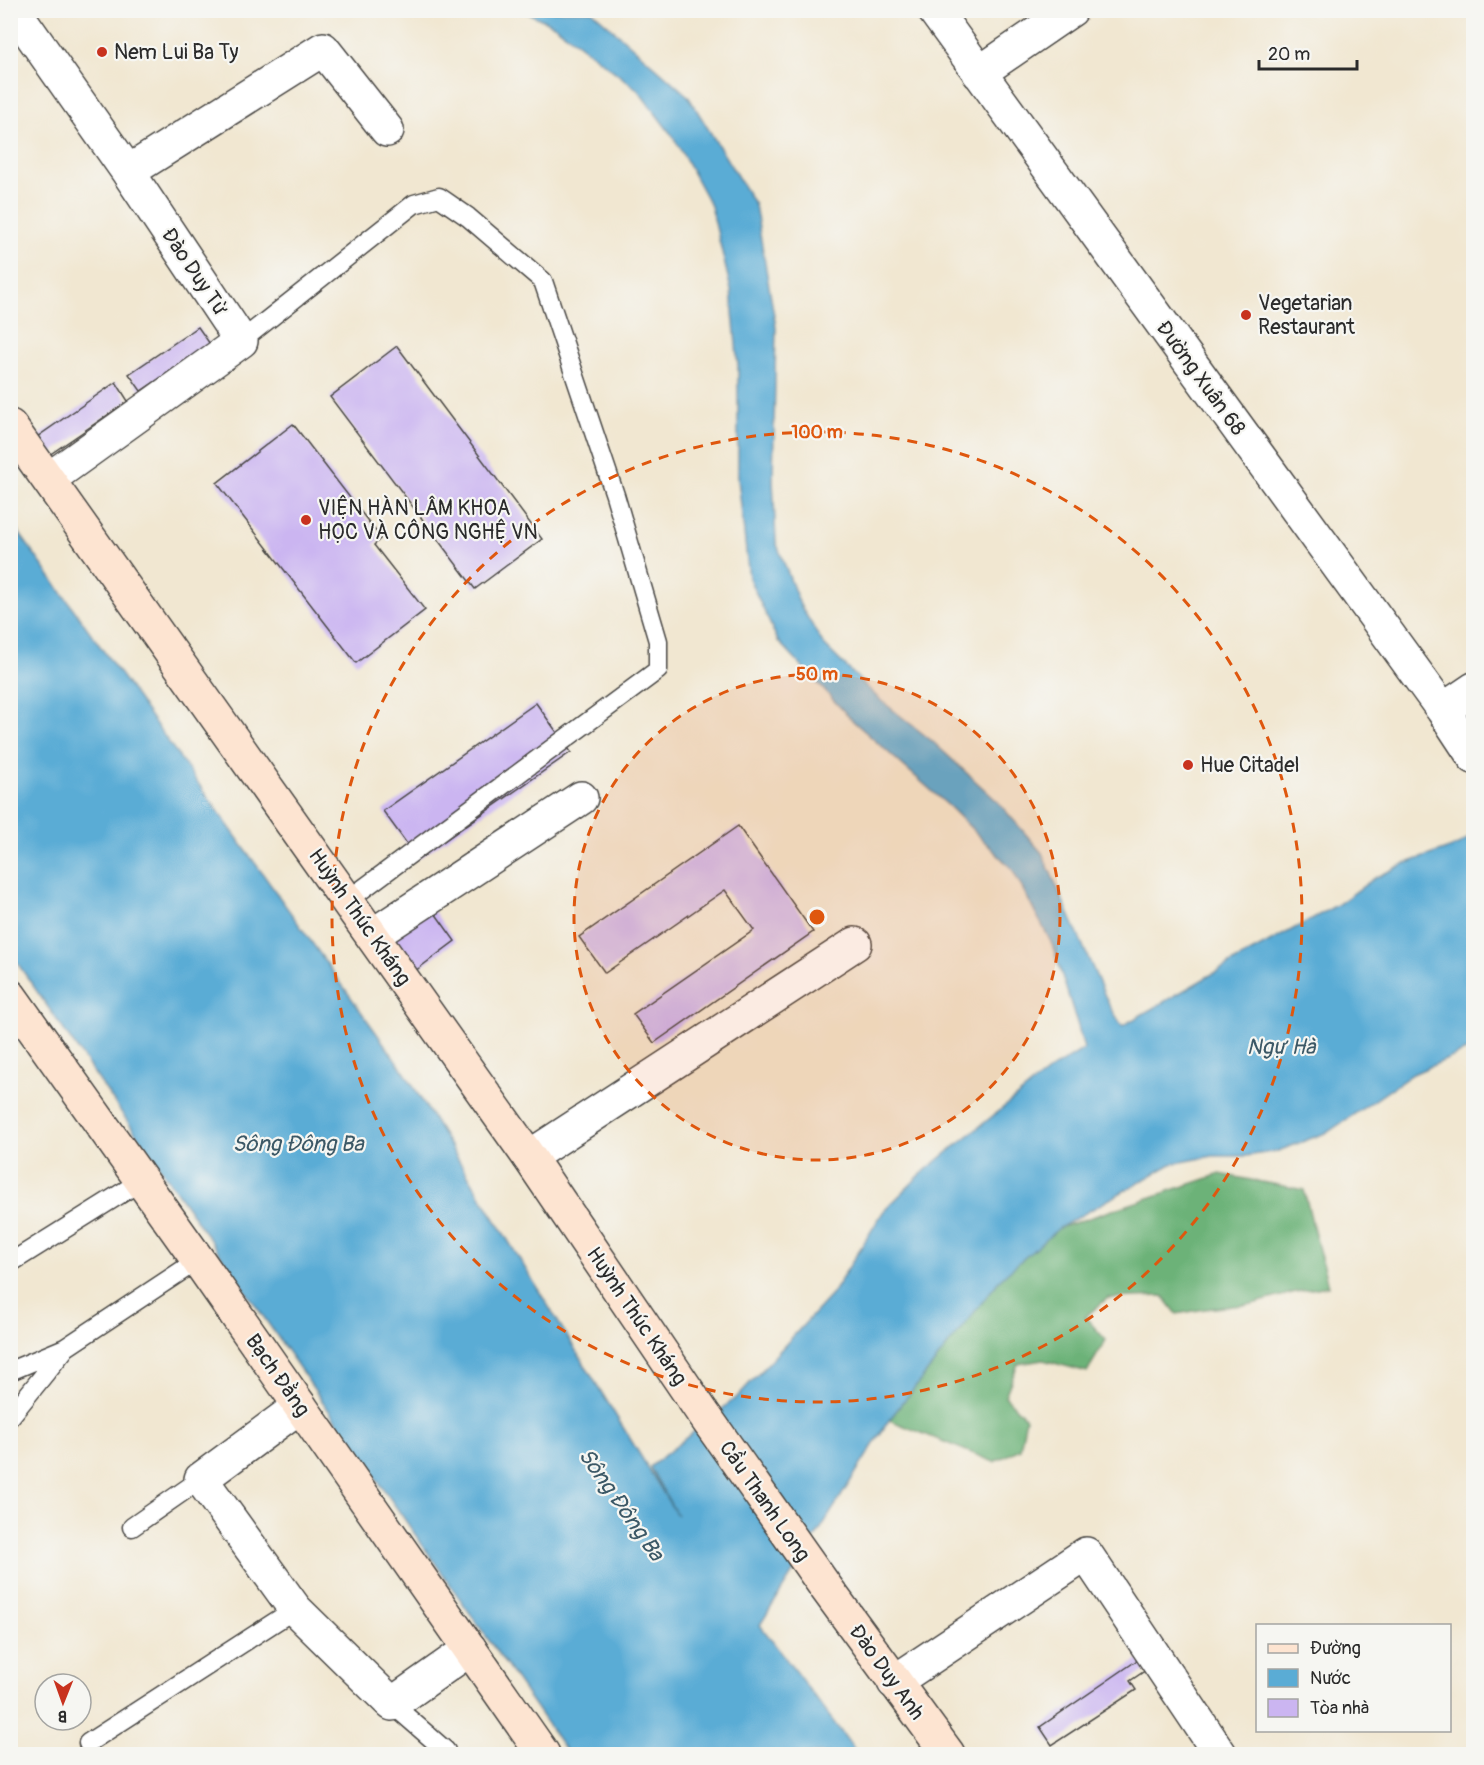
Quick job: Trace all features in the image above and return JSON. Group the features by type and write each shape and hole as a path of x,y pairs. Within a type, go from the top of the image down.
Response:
{"main road":[{"name":"Huỳnh Thúc Kháng","path":"10,426 529,1157 702,1412"},
{"name":"Bạch Đằng","path":"10,996 198,1260 543,1755"},
{"name":"Cầu Thanh Long","path":"702,1412 827,1589"},
{"name":"Đào Duy Anh","path":"827,1589 948,1755"}],"street":[{"name":"Đào Duy Từ","path":"14,10 128,172 241,341"},
{"name":"Đường Xuân 68","path":"934,10 1443,710 1470,752"},
{"path":"979,73 1071,10"},
{"path":"128,172 323,49 387,130"},
{"path":"49,479 241,341"},
{"path":"1443,710 1473,689"},
{"path":"373,936 581,798"},
{"path":"529,1157 855,944"},
{"path":"300,1406 201,1479 295,1609 392,1704 470,1649"},
{"path":"894,1682 1086,1554 1220,1755"}],"lane":[{"path":"241,341 414,204 439,197 468,217 543,281 615,495 658,641 658,670 348,900"},
{"path":"10,1263 141,1181"},
{"path":"10,1371 65,1348 198,1260"},
{"path":"10,1417 65,1348"},
{"path":"132,1527 201,1479"},
{"path":"88,1743 295,1609"},
{"path":"392,1704 446,1751 442,1755"}],"green space":[{"path":"1220,1174 1304,1190 1328,1286 1252,1304 1177,1314 1163,1296 1108,1298 1085,1317 1106,1340 1087,1372 1043,1360 1018,1364 1005,1396 1026,1418 1020,1449 994,1462 889,1420 1002,1277 1059,1228"}],"water":[{"name":"Sông Đông Ba","path":"523,11 592,11 688,96 755,205 776,327 773,480 776,542 800,605 824,645 878,698 932,741 997,801 1042,853 1109,1005 1122,1026 1337,905 1375,878 1404,864 1458,845 1473,835 1473,1048 1413,1074 1328,1132 1278,1151 1246,1156 1213,1156 1171,1164 1059,1228 1002,1277 889,1420 760,1625 858,1754 568,1754 11,954 10,520 405,1073 677,1515 650,1467 738,1396 832,1294 883,1212 922,1173 1050,1070 1084,1049 1052,944 1012,869 951,808 853,721 778,641 749,578 738,479 738,366 731,290 711,206 674,138 637,89 554,25"}],"building":[{"path":"198,327 210,344 141,391 129,374"},
{"path":"397,346 542,539 475,589 330,397"},
{"path":"116,382 128,401 49,455 37,437"},
{"path":"293,424 381,538 374,545 425,610 356,663 217,483"},
{"path":"536,703 571,752 418,859 383,811"},
{"path":"738,826 813,932 654,1043 633,1014 754,930 725,890 605,973 579,937"},
{"path":"430,906 455,941 415,971 389,936"},
{"path":"1139,1659 1146,1670 1130,1681 1136,1690 1052,1745 1040,1727"}],"place":[{"name":"Nem Lui Ba Ty","path":"102,52"},
{"name":"Vegetarian Restaurant","path":"1246,315"},
{"name":"VIỆN HÀN LÂM KHOA HỌC VÀ CÔNG NGHỆ VN","path":"306,520"},
{"name":"Hue Citadel","path":"1188,765"}],"water label":[{"name":"Ngự Hà","path":"1281,1046"}]}
